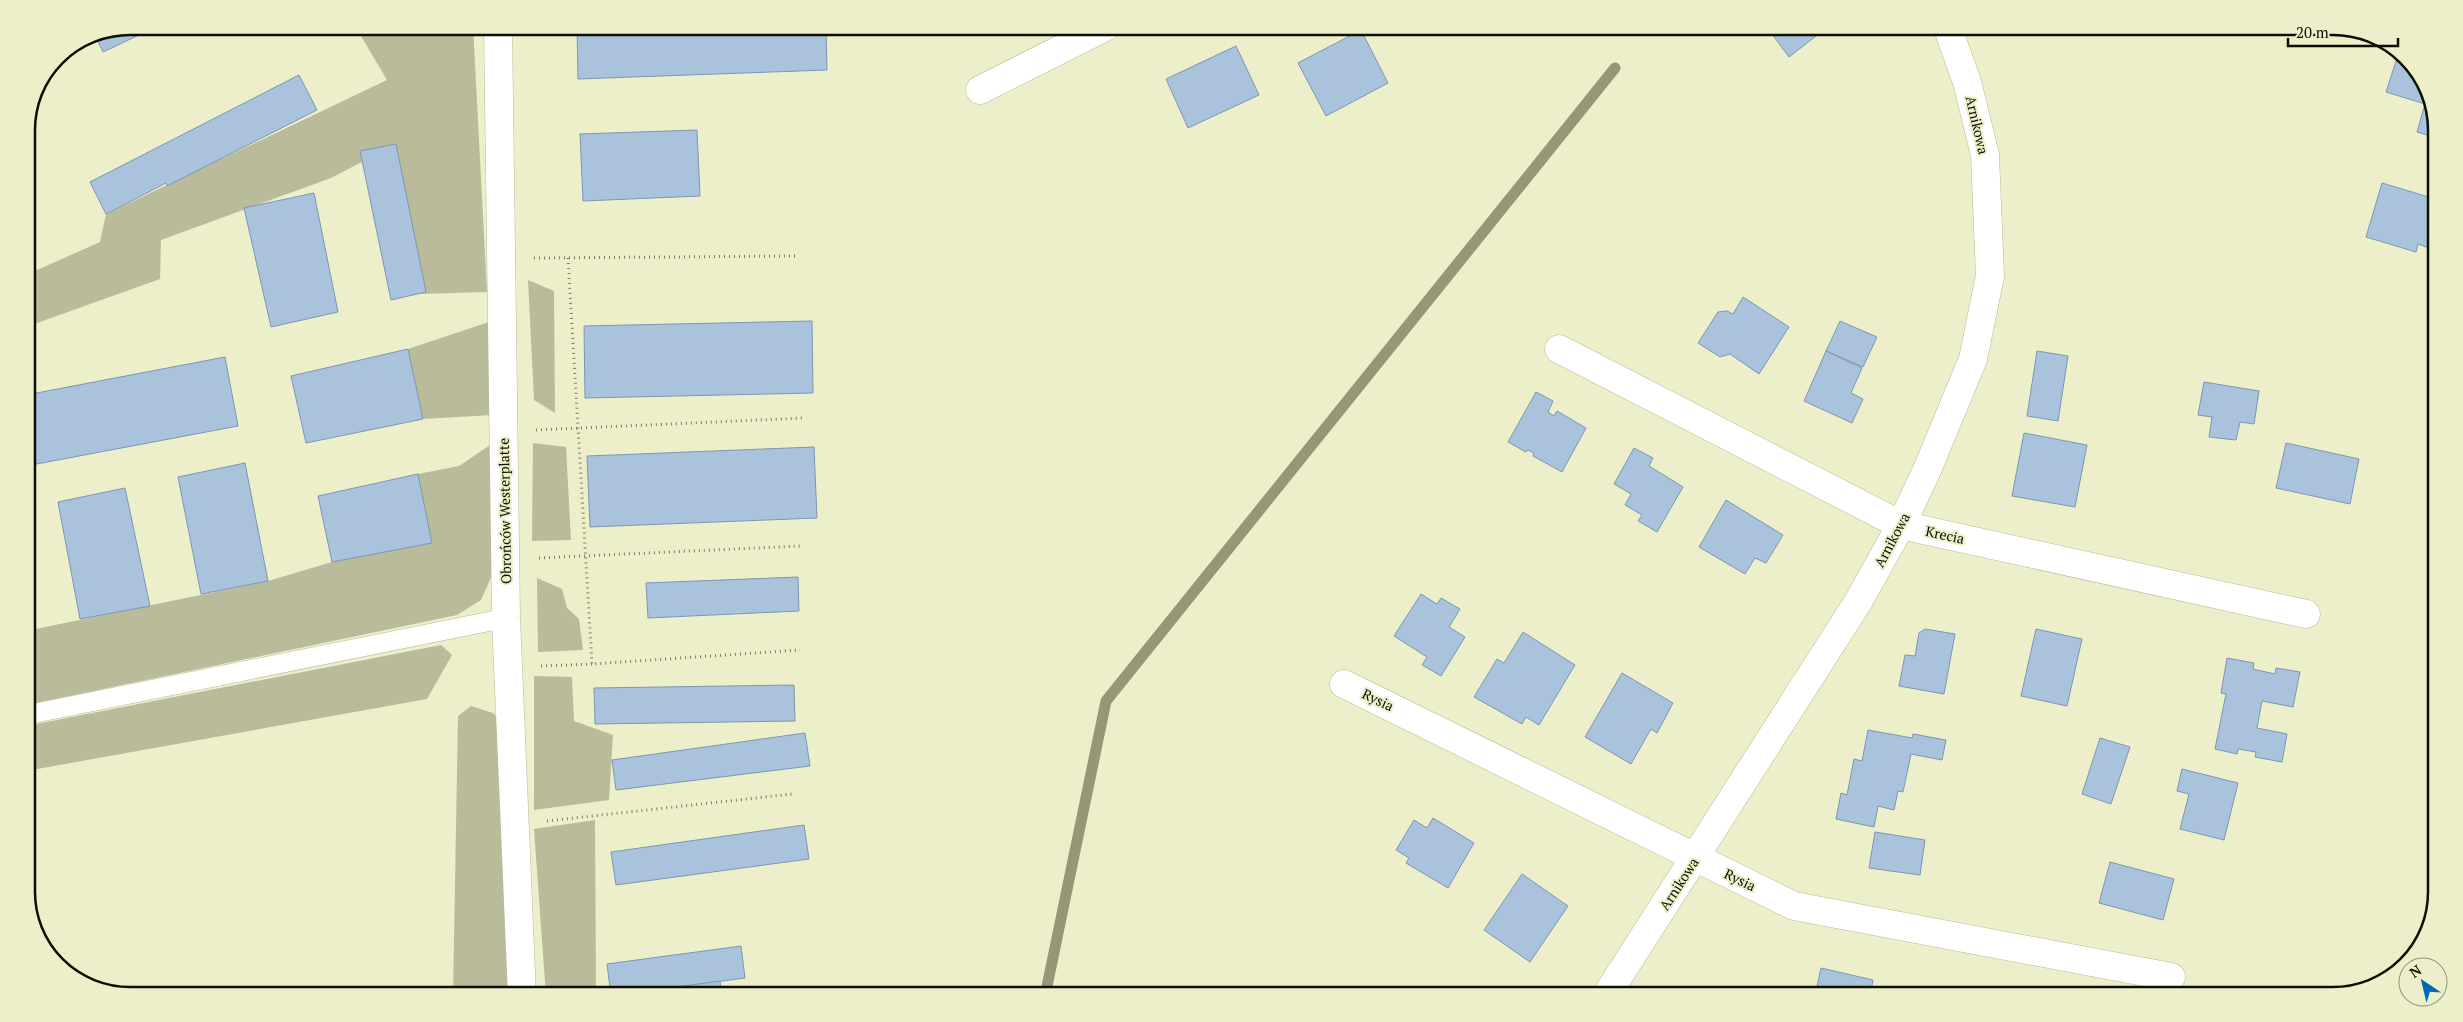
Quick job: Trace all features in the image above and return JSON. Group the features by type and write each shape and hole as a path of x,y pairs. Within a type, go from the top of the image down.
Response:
{"street":[{"name":"Obrońców Westerplatte","path":"498,35 506,618 522,987"},
{"path":"980,90 1089,35"},
{"name":"Arnikowa","path":"1612,987 1696,859 1858,602 1901,525 1927,470 1973,359 1990,276 1985,155 1966,82 1950,35"},
{"name":"Krecia","path":"1559,349 1901,525 2306,614"},
{"name":"Rysia","path":"1344,684 1794,906 2171,977"}],"lane":[{"path":"35,713 506,618"}],"path":[{"path":"501,258 796,256"},
{"path":"568,258 592,664"},
{"path":"503,431 803,418"},
{"path":"506,560 800,546"},
{"path":"508,668 800,650"},
{"path":"516,824 792,794"}],"green space":[{"path":"360,35 473,35 487,292 419,294 396,144 331,178 161,240 160,279 35,324 35,271 100,242 106,214 387,80"},
{"path":"528,280 554,291 555,413 534,400"},
{"path":"489,322 492,415 423,419 408,349"},
{"path":"533,443 566,447 571,540 532,541"},
{"path":"490,445 494,571 481,600 457,615 35,703 35,629 268,581 332,562 431,543 418,474 459,466"},
{"path":"537,578 562,589 567,608 579,619 583,650 538,652"},
{"path":"441,645 452,655 427,699 35,769 35,724"},
{"path":"534,676 572,677 574,721 613,735 609,800 534,810"},
{"path":"471,706 493,713 501,723 509,987 453,987 458,716"},
{"path":"595,820 596,987 545,987 534,829"}],"building":[{"path":"124,35 139,35 103,52 98,41"},
{"path":"577,35 826,35 827,70 578,79"},
{"path":"1351,35 1364,35 1388,83 1326,116 1298,63"},
{"path":"1773,35 1817,35 1789,57"},
{"path":"1236,46 1259,95 1188,128 1166,79"},
{"path":"2396,60 2412,77 2424,104 2386,92"},
{"path":"299,75 317,110 167,186 166,183 106,214 90,182"},
{"path":"2424,106 2428,135 2417,132"},
{"path":"697,130 700,196 583,201 580,134"},
{"path":"396,144 426,292 391,300 360,151"},
{"path":"2382,183 2428,197 2428,248 2418,244 2416,252 2366,237"},
{"path":"314,193 338,312 271,327 244,208"},
{"path":"1743,297 1789,327 1759,374 1730,354 1720,357 1698,343 1718,312 1727,311 1733,314"},
{"path":"812,321 813,393 585,398 584,326"},
{"path":"1840,321 1877,337 1863,367 1826,351"},
{"path":"408,349 423,419 306,443 291,376"},
{"path":"1826,351 1862,368 1851,393 1863,399 1852,423 1804,401"},
{"path":"2037,351 2068,356 2058,421 2027,416"},
{"path":"225,357 238,426 35,464 35,393"},
{"path":"2204,382 2259,391 2254,424 2240,422 2236,440 2209,437 2212,417 2198,415"},
{"path":"1536,392 1553,401 1548,412 1554,416 1557,411 1586,428 1562,472 1533,456 1534,453 1528,450 1526,452 1508,442"},
{"path":"2024,433 2087,445 2075,507 2012,496"},
{"path":"2286,443 2359,459 2350,504 2276,488"},
{"path":"814,447 817,518 590,527 587,456"},
{"path":"1634,448 1653,458 1649,466 1683,487 1657,532 1638,521 1642,515 1625,505 1631,494 1614,484"},
{"path":"245,463 268,581 201,594 178,477"},
{"path":"418,474 432,543 332,562 318,496"},
{"path":"125,488 150,606 80,619 58,502"},
{"path":"1726,500 1783,535 1766,563 1755,558 1745,574 1699,547"},
{"path":"798,577 799,611 648,618 646,583"},
{"path":"1421,594 1437,604 1441,598 1460,609 1449,627 1465,637 1441,676 1422,665 1427,657 1394,636"},
{"path":"1925,629 1955,634 1944,694 1899,686 1905,655 1915,656 1919,633"},
{"path":"2036,629 2082,639 2067,706 2021,696"},
{"path":"1523,632 1575,665 1539,725 1526,717 1522,724 1474,697 1497,659 1504,663"},
{"path":"2227,658 2254,663 2253,669 2275,674 2276,668 2300,672 2293,707 2262,701 2257,728 2287,734 2282,762 2255,757 2256,752 2238,749 2237,754 2215,749 2226,694 2221,693"},
{"path":"1622,673 1673,703 1657,733 1651,729 1631,764 1585,737"},
{"path":"794,685 795,721 595,724 594,688"},
{"path":"1868,730 1912,738 1913,734 1946,740 1942,760 1911,754 1903,792 1898,791 1894,810 1878,806 1874,827 1836,819 1841,793 1847,795 1854,759 1862,761"},
{"path":"805,733 810,766 616,790 612,760"},
{"path":"2100,738 2130,747 2111,804 2082,794"},
{"path":"2182,769 2238,783 2224,840 2180,829 2189,794 2177,791"},
{"path":"1433,818 1474,843 1448,888 1406,863 1409,858 1396,850 1414,820 1427,828"},
{"path":"804,825 809,859 616,885 611,852"},
{"path":"1875,832 1925,840 1920,875 1869,868"},
{"path":"2110,862 2174,879 2163,920 2099,903"},
{"path":"1522,874 1568,906 1530,962 1484,930"},
{"path":"741,946 745,978 678,987 610,987 607,964"},
{"path":"1821,968 1873,980 1872,987 1817,987"},
{"path":"720,981 721,987 676,987"}],"waterway":[{"path":"1047,987 1106,701 1615,68"}]}
